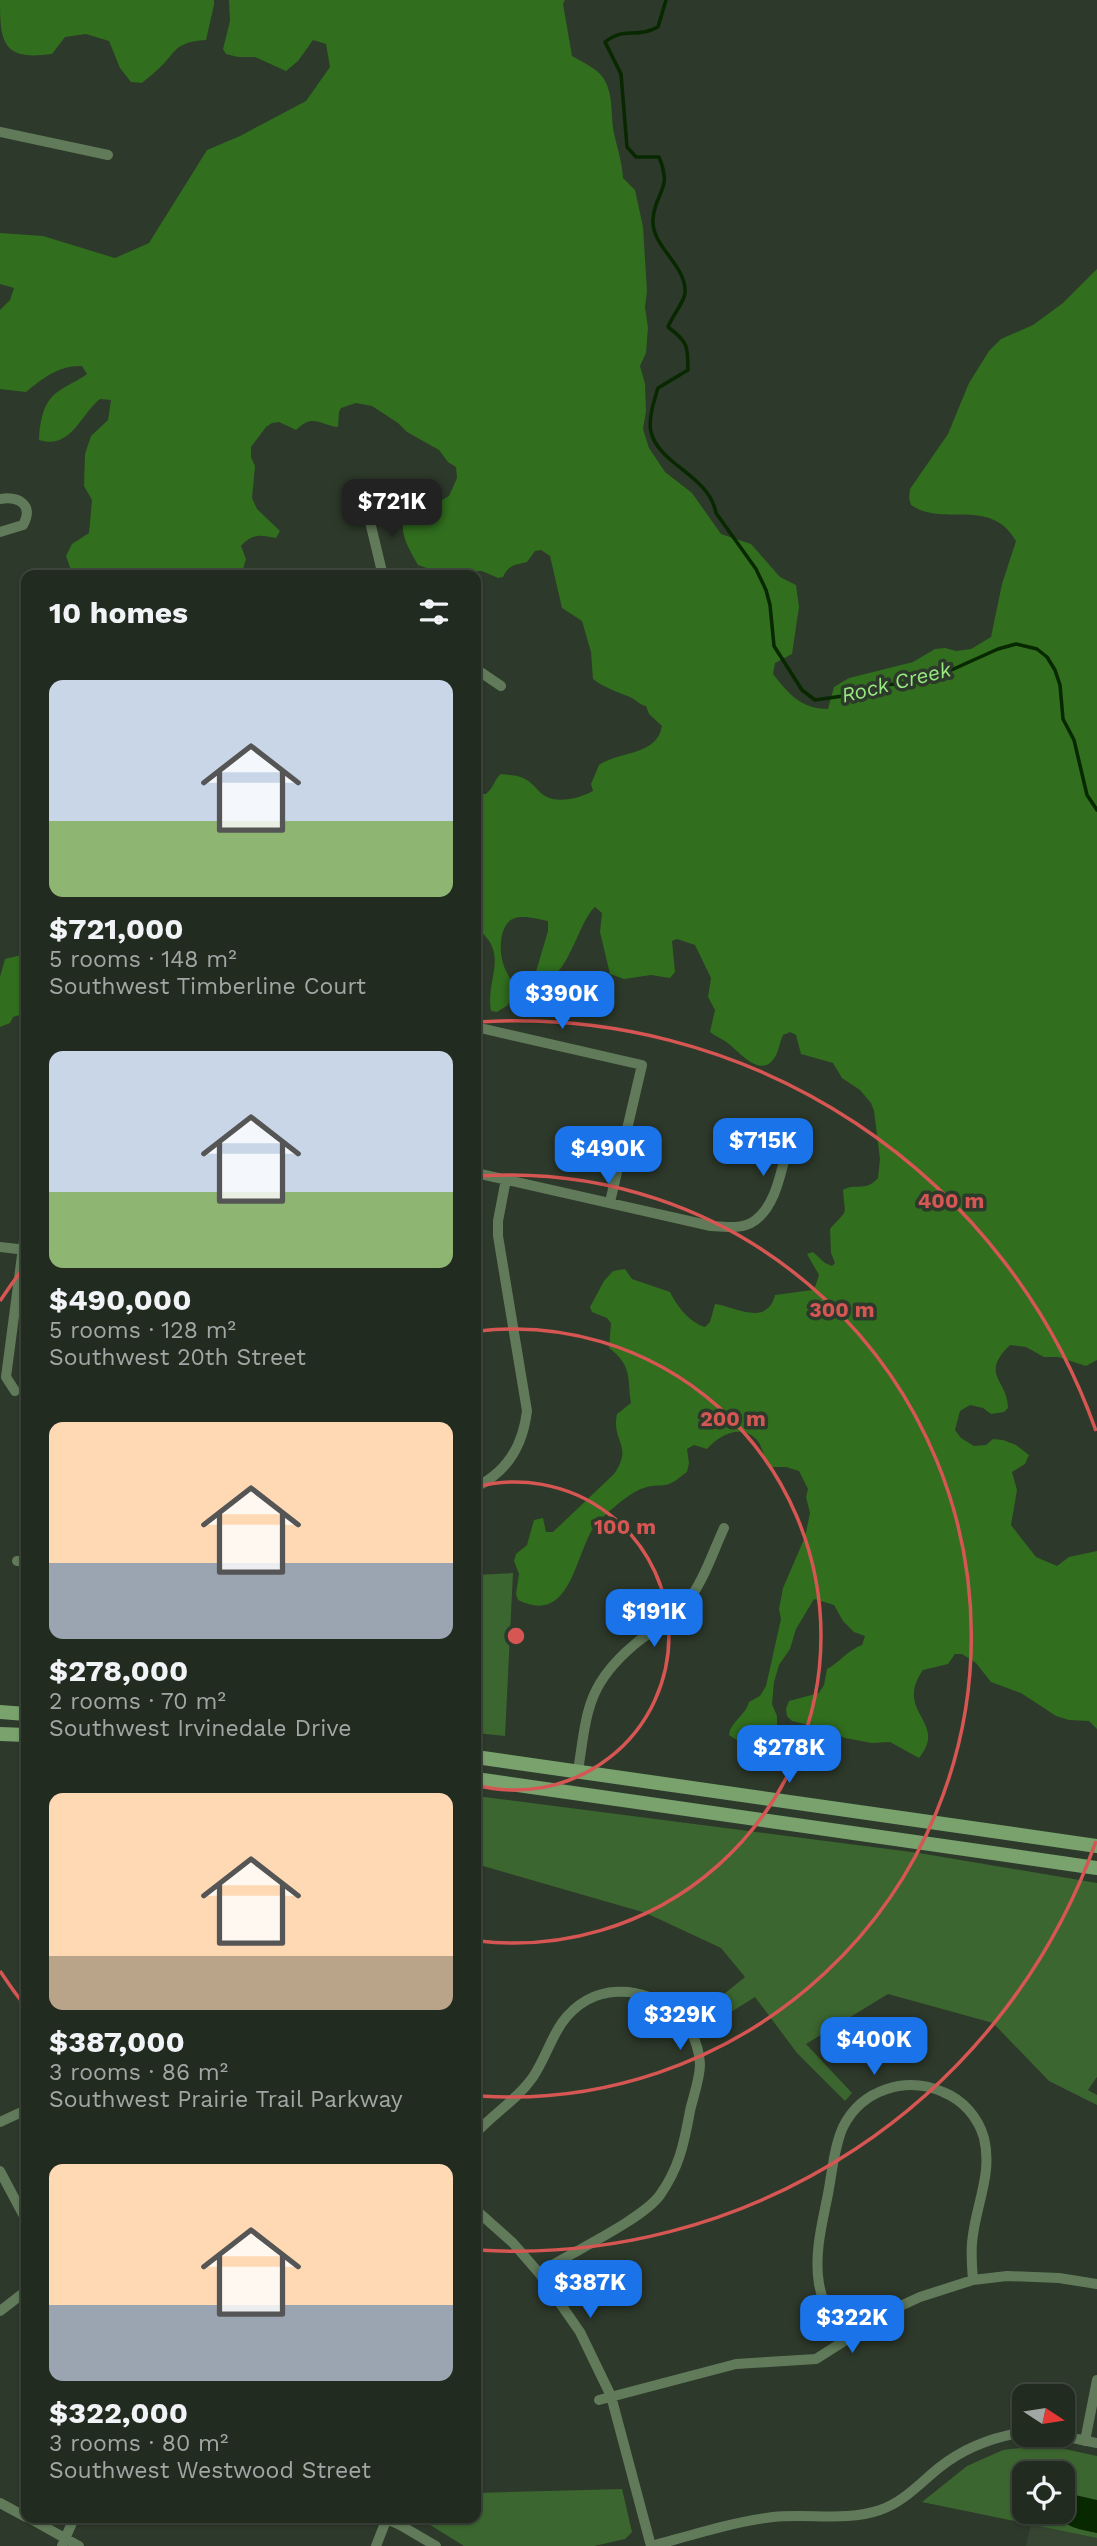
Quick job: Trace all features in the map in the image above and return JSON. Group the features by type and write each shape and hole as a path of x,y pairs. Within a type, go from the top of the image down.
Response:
{"main road":[{"path":"0,1712 21,1714"},
{"path":"0,1734 21,1735"},
{"path":"481,1758 1097,1846"},
{"path":"481,1780 1097,1868"},
{"path":"787,1824 790,1802"}],"street":[{"path":"0,132 108,155"},
{"path":"0,499 16,498 23,502 27,508 27,517 23,525 0,532"},
{"path":"368,509 382,570"},
{"path":"481,672 501,686"},
{"path":"481,1028 642,1065 610,1202"},
{"path":"481,1174 711,1226 740,1226 751,1223 770,1201 790,1137"},
{"path":"481,1484 494,1476 514,1453 523,1433 527,1412 498,1236 500,1206 506,1180"},
{"path":"0,1247 21,1250"},
{"path":"15,1391 6,1377 21,1271"},
{"path":"578,1771 586,1713 596,1688 635,1643 673,1619 685,1605 699,1584 724,1528"},
{"path":"481,2128 532,2079 557,2027 587,2000 604,1993 628,1991 645,1995 664,2003 688,2026 700,2065 675,2173 657,2199 636,2216 539,2273"},
{"path":"845,2342 832,2322 819,2283 821,2229 843,2126 859,2106 883,2090 917,2085 933,2088 960,2101 972,2113 981,2129 988,2159 972,2242 973,2280"},
{"path":"0,2122 21,2112"},
{"path":"0,2171 21,2211"},
{"path":"481,2214 513,2243 539,2273 580,2332 611,2396 651,2546 747,2521 806,2515 853,2517 881,2510 904,2497 971,2446 1012,2434"},
{"path":"600,2400 736,2364 816,2359 896,2308 920,2297 973,2280 1007,2276 1059,2278 1097,2284"},
{"path":"0,2311 21,2295"},
{"path":"1085,2441 1097,2380"},
{"path":"1075,2439 1097,2443"},
{"path":"0,2503 21,2514"},
{"path":"37,2523 64,2542 79,2546"},
{"path":"64,2542 72,2523"},
{"path":"376,2546 385,2523"},
{"path":"393,2523 436,2546"}],"shaded area":[{"path":"513,1573 505,1736 481,1734 481,1575"},
{"path":"481,1797 919,1853 1097,1883 1097,2077 1088,2090 1097,2095 1097,2105 1049,2081 993,2023 888,1994 806,2044 852,2093 845,2101 797,2053 755,1997 704,2029 692,2013 698,2007 708,2007 745,1977 721,1948 646,1913 481,1865"},
{"path":"1029,2447 1055,2447 1097,2456 1097,2538 1029,2524 1075,2524 1075,2461 1012,2461 1012,2521 922,2502 967,2466 1003,2450"},
{"path":"622,2489 632,2532 625,2539 594,2546 464,2546 427,2523 481,2523 481,2493"},
{"path":"1075,2495 1097,2500 1097,2533 1069,2525 1075,2524"},
{"path":"1031,2524 1097,2538 1097,2546 1026,2546"}],"green space":[{"path":"0,0 214,0 214,5 206,40 186,43 175,50 162,66 142,83 131,82 120,68 109,41 86,34 65,37 52,54 35,55 14,51 3,37"},
{"path":"229,0 565,0 563,4 572,56 597,72 607,85 623,178 635,190 643,227 648,328 646,353 640,366 645,384 646,411 643,429 649,448 665,472 692,493 721,534 751,544 780,577 796,585 799,607 792,654 775,663 773,674 796,699 810,706 828,709 834,687 849,678 913,662 935,649 971,649 991,637 1002,584 1016,541 1005,527 993,520 980,516 938,514 911,505 910,489 948,434 969,383 989,351 1001,339 1033,325 1063,303 1097,269 1097,1360 1086,1366 1058,1357 1044,1357 1026,1347 1010,1345 1001,1355 996,1371 1007,1398 1008,1408 1004,1412 991,1414 983,1408 970,1405 960,1411 955,1430 961,1438 974,1446 986,1445 993,1439 1003,1440 1016,1445 1029,1455 1025,1464 1012,1472 1017,1490 1011,1525 1036,1557 1057,1566 1069,1557 1097,1551 1097,1729 1089,1721 1056,1716 1021,1693 991,1682 976,1663 962,1654 955,1654 948,1664 923,1670 915,1685 916,1707 926,1725 928,1735 927,1745 919,1758 890,1742 872,1743 845,1738 825,1729 792,1721 787,1716 789,1701 819,1693 824,1685 827,1669 862,1645 865,1636 854,1632 843,1621 834,1605 814,1599 796,1629 790,1649 779,1665 774,1682 772,1704 777,1716 777,1733 772,1739 754,1745 729,1735 749,1702 760,1696 766,1686 781,1619 779,1609 783,1588 805,1537 810,1513 806,1497 808,1489 799,1471 786,1467 769,1467 757,1440 745,1432 724,1436 707,1449 694,1445 687,1449 687,1472 669,1484 637,1491 611,1510 592,1530 574,1572 559,1597 549,1604 535,1605 518,1600 516,1594 519,1574 514,1561 516,1554 527,1545 534,1520 543,1518 546,1532 553,1532 614,1474 620,1464 622,1450 617,1431 617,1414 631,1403 628,1373 622,1361 609,1348 611,1323 607,1318 592,1312 590,1307 604,1281 613,1271 625,1269 632,1279 670,1292 684,1313 705,1327 710,1322 715,1304 758,1313 771,1305 775,1295 812,1290 819,1275 807,1254 813,1252 832,1266 835,1263 831,1253 830,1229 845,1209 843,1190 869,1185 878,1178 880,1159 874,1111 860,1090 842,1078 833,1063 801,1054 796,1035 790,1032 783,1035 772,1061 761,1066 749,1061 727,1042 710,1032 715,1010 708,997 711,978 695,945 677,939 672,941 675,972 670,978 651,975 624,979 610,974 600,932 602,913 595,907 564,964 547,980 537,981 535,975 548,931 548,921 523,917 515,918 506,925 501,952 514,988 508,1005 497,1012 491,1011 495,957 492,947 481,932 481,791 486,794 501,774 518,776 551,798 563,800 582,796 593,791 591,784 599,765 645,748 659,736 662,726 649,714 646,706 593,679 591,652 582,621 562,608 550,556 541,550 535,551 527,562 513,566 503,577 498,578 481,570 432,570 418,565 403,533 405,518 418,508 449,496 457,478 456,467 448,462 439,450 407,432 372,406 356,403 341,408 338,427 312,421 296,430 279,422 272,423 251,447 255,466 252,498 257,509 280,531 276,538 257,536 241,546 246,559 243,570 71,570 66,556 72,544 89,533 92,500 84,486 85,454 91,436 108,420 111,400 100,399 67,436 50,442 39,440 45,408 54,395 87,374 82,366 59,370 26,392 0,389 0,310 10,300 14,288 0,284 0,233 43,236 115,258 149,243 207,150 306,101 330,67 326,44 313,40 298,61 286,71 255,57 226,54 223,49 230,21"},
{"path":"21,955 21,1015 0,1027 0,977 5,959"}],"waterway":[{"name":"Rock Creek","path":"666,0 658,27 643,32 625,33 605,42 621,74 627,147 636,157 659,157 663,168 664,184 654,210 654,229 684,283 684,297 668,327 686,345 688,370 658,388 650,421 656,443 704,489 712,500 716,513 756,569 770,605 774,646 802,690 815,700 843,696 877,685 900,684 938,676 998,649 1016,644 1037,649 1047,657 1055,670 1060,685 1063,719 1074,740 1087,795 1097,810"}]}
